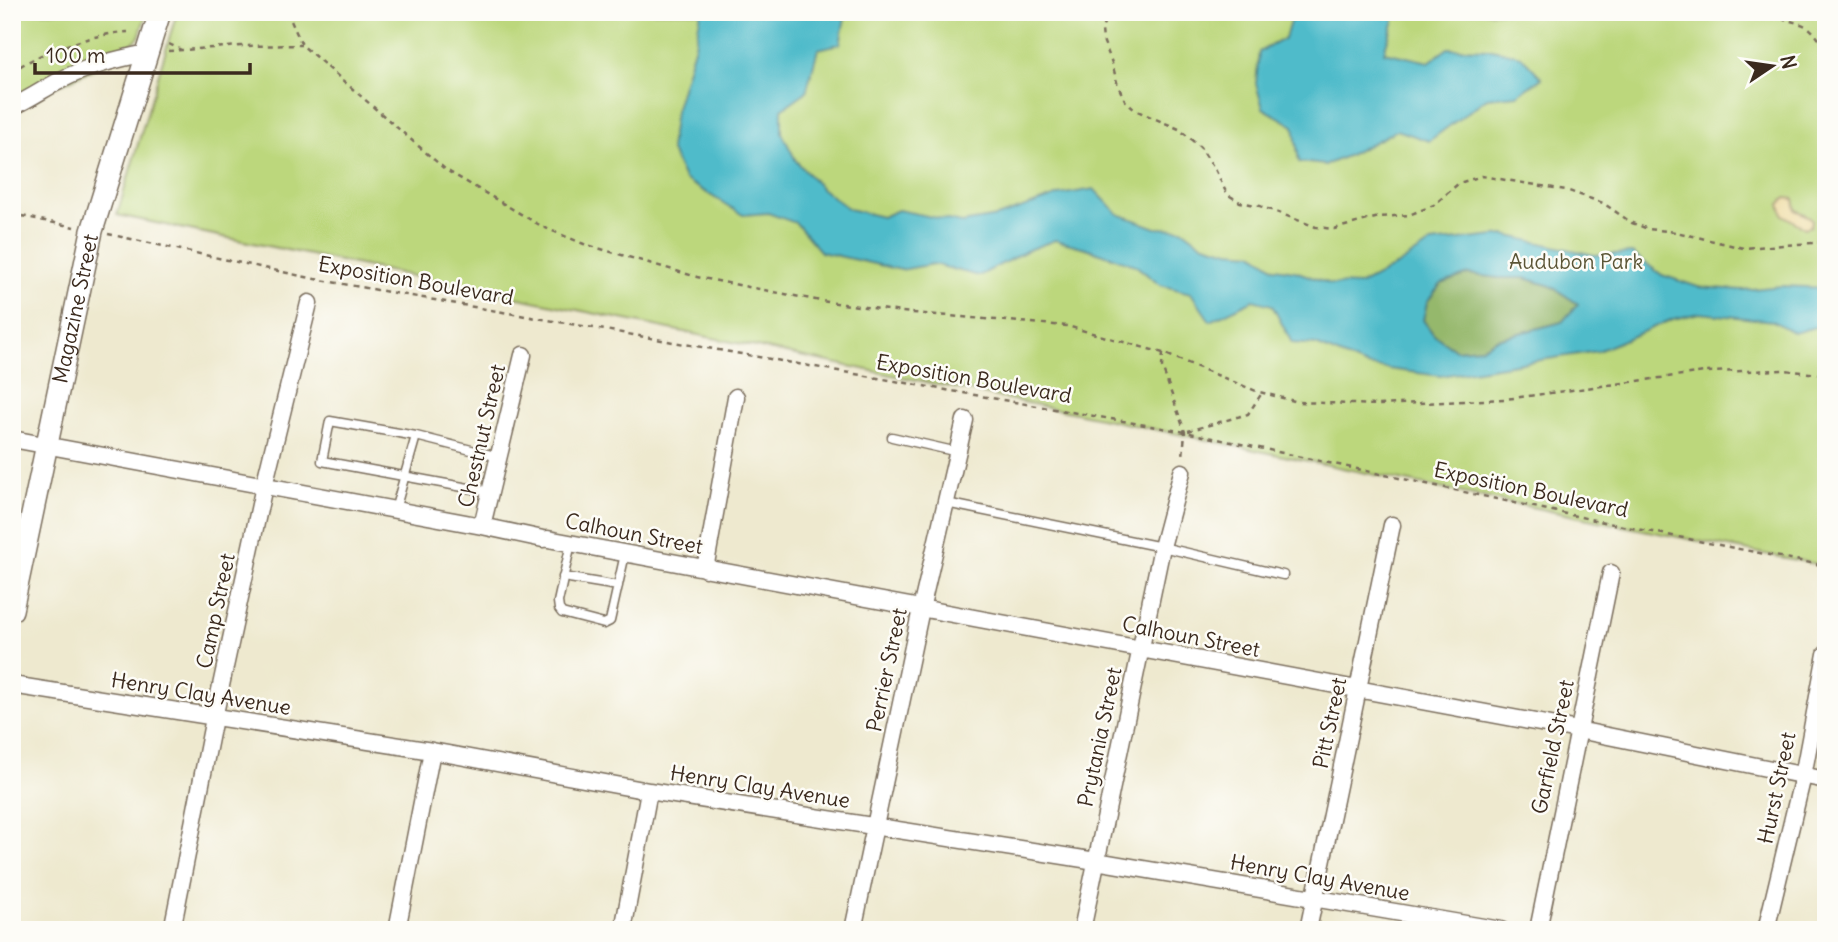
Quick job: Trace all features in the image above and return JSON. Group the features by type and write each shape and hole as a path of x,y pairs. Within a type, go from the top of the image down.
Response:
{"street":[{"name":"Magazine Street","path":"12,610 92,231 160,12"},
{"path":"12,107 90,67 147,52"},
{"name":"Camp Street","path":"172,930 264,486 309,303"},
{"name":"Chestnut Street","path":"482,526 523,355"},
{"path":"705,569 736,397"},
{"name":"Perrier Street","path":"853,930 921,609 965,420"},
{"name":"Calhoun Street","path":"12,439 1578,730 1826,780"},
{"name":"Prytania Street","path":"1082,930 1162,547 1181,472"},
{"name":"Pitt Street","path":"1308,930 1392,525"},
{"name":"Garfield Street","path":"1538,930 1611,573"},
{"name":"Hurst Street","path":"1766,930 1803,776 1826,654"},
{"name":"Henry Clay Avenue","path":"12,685 432,751 649,792 1096,861 1501,930"},
{"path":"397,930 432,751"},
{"path":"623,930 649,792"}],"lane":[{"path":"490,492 322,461 330,421 416,436 499,457"},
{"path":"396,510 416,436"},
{"path":"892,437 958,452"},
{"path":"946,503 1162,547 1283,575"},
{"path":"570,543 558,602 559,609 562,613 604,624 610,621 625,554"},
{"path":"563,577 618,586"}],"path":[{"path":"287,12 302,45 446,170 543,227 583,244 697,277 821,301 902,312 1067,326 1163,353 1262,393 1298,402 1431,404 1518,397 1704,372 1785,370 1826,376"},
{"path":"1107,12 1102,30 1103,40 1126,102 1135,110 1179,129 1200,147 1230,196 1316,227 1334,229 1379,217 1409,215 1434,205 1459,183 1482,176 1566,190 1604,204 1632,223 1648,229 1676,232 1743,248 1826,242"},
{"path":"1773,12 1779,17 1806,26 1826,48"},
{"path":"12,72 21,64 66,46 128,32"},
{"path":"169,44 181,50"},
{"path":"147,52 302,45"},
{"path":"12,214 75,228"},
{"name":"Exposition Boulevard","path":"115,236 315,279 1185,432 1627,527 1826,566"},
{"path":"1163,353 1162,367 1185,432 1181,472"},
{"path":"1185,432 1248,414 1262,393"}],"green space":[{"path":"12,12 147,12 139,37 115,59 12,107"},
{"name":"Audubon Park","path":"177,12 1826,12 1826,566 117,215"},
{"path":"1468,274 1525,278 1551,286 1578,304 1563,322 1497,339 1481,348 1456,350 1434,335 1423,320 1427,302 1441,284"}],"sand":[{"path":"1786,198 1794,199 1796,210 1810,217 1811,226 1805,228 1783,215 1780,204"}],"water":[{"path":"701,12 846,12 840,44 818,49 806,92 782,109 782,133 796,161 821,188 849,209 882,217 898,210 962,223 997,217 1059,195 1094,189 1118,214 1156,228 1182,229 1201,243 1229,251 1253,253 1275,268 1295,271 1331,284 1360,285 1398,265 1431,243 1505,235 1594,255 1632,253 1662,275 1698,287 1742,290 1782,286 1826,288 1826,324 1794,333 1773,321 1700,313 1673,319 1598,351 1440,376 1366,366 1316,345 1292,343 1272,305 1253,300 1210,321 1191,293 1160,285 1135,265 1055,240 1028,250 979,276 933,264 901,270 821,252 796,223 768,213 743,215 684,179 670,149 675,111 695,45","holes":["1468,274 1525,278 1551,286 1578,304 1562,322 1497,339 1481,348 1456,350 1434,335 1423,320 1427,302 1441,284"]},
{"path":"1293,12 1384,12 1395,17 1384,52 1429,62 1448,48 1492,49 1521,56 1542,78 1517,95 1487,98 1429,141 1397,130 1325,165 1299,162 1294,126 1263,108 1256,84 1259,52 1285,38"}]}
